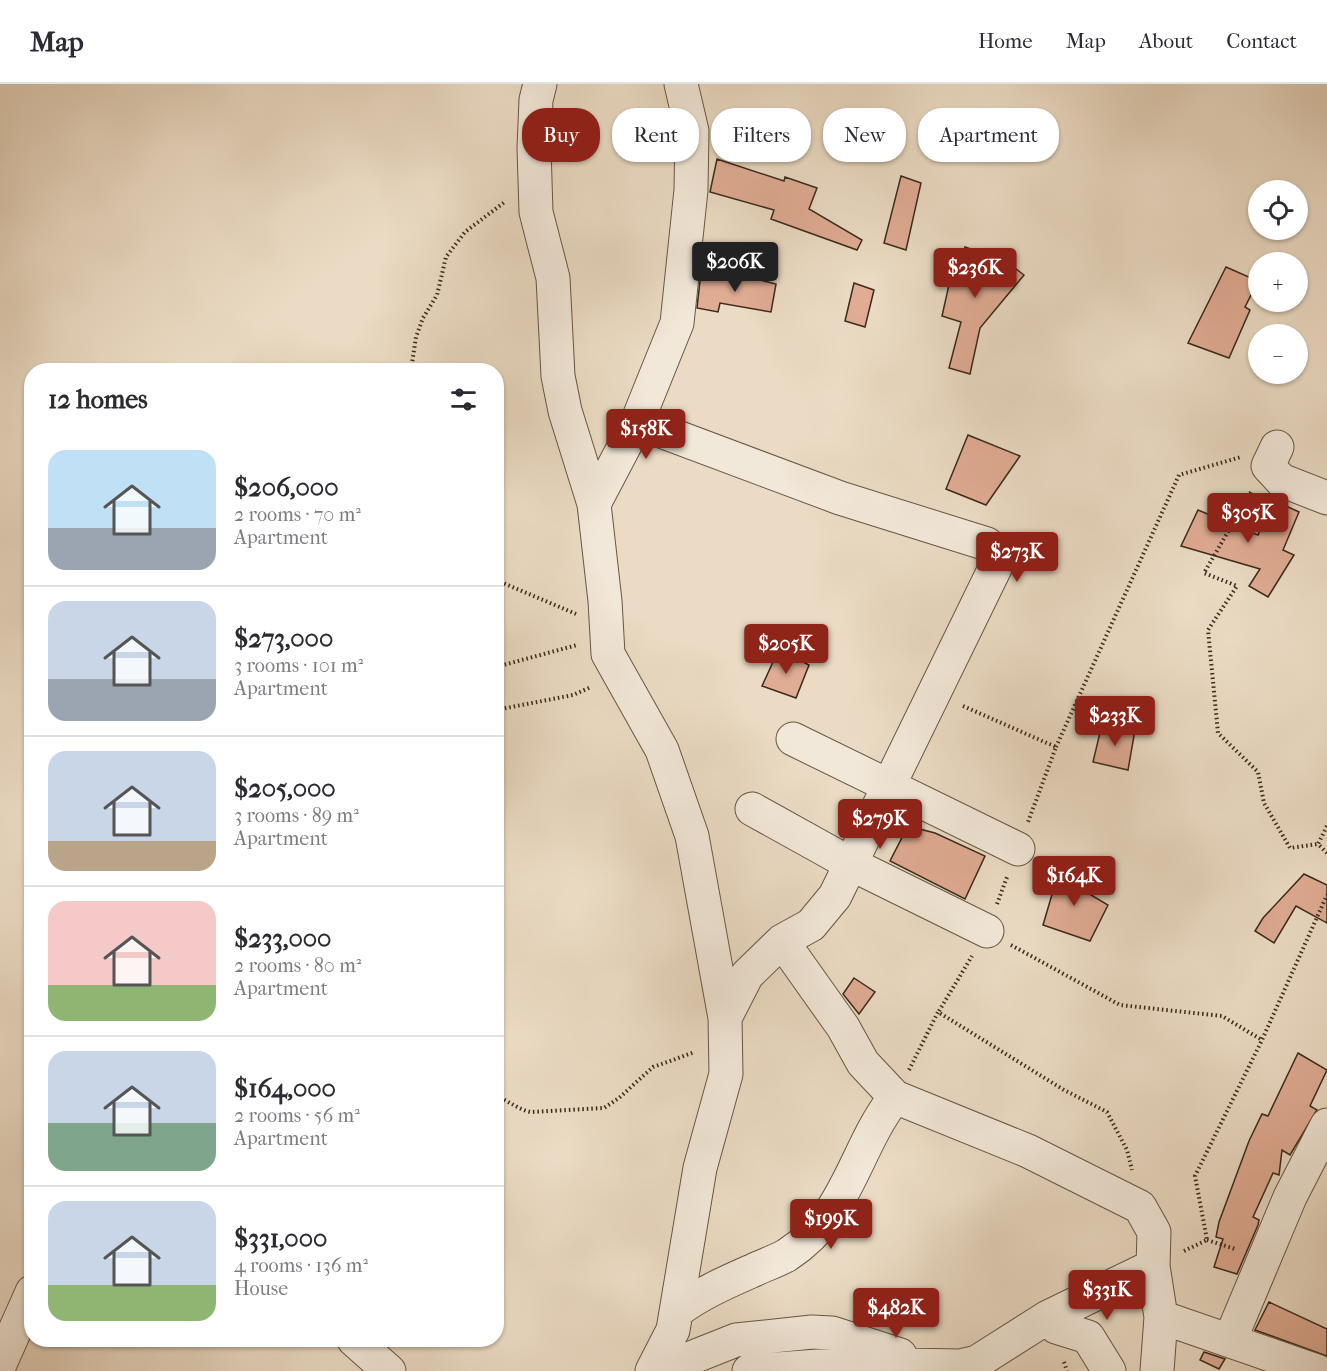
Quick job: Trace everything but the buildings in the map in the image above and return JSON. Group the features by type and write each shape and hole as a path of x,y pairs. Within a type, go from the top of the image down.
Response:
{"street":[{"path":"540,84 536,100 533,176 536,212 553,278 558,376 565,411 594,504 608,654 662,750 692,836 726,1029 726,1074 700,1168 673,1330 652,1371"},
{"path":"594,504 637,422 677,323 691,190 692,143 692,131 681,84"},
{"path":"637,422 840,498 987,544 994,548 998,555 997,564 835,896 811,925 782,941 747,975 726,1029"},
{"path":"1277,447 1268,466 1281,480 1327,498"},
{"path":"793,739 1018,849"},
{"path":"752,809 851,864 987,932"},
{"path":"782,941 843,1027 863,1063 895,1097 1028,1151 1140,1207 1154,1232 1153,1266 1161,1317 1157,1371"},
{"path":"677,1311 698,1295 787,1255 815,1231 843,1197 882,1114 895,1097"},
{"path":"1230,1340 1290,1197 1327,1125"},
{"path":"748,1371 846,1364 960,1366 977,1362 1048,1317 1153,1266"},
{"path":"0,1365 24,1310"},
{"path":"1048,1317 1056,1326 1088,1338 1109,1371"},
{"path":"1161,1317 1317,1371"},
{"path":"652,1371 736,1341 813,1332 832,1333 905,1357 955,1358 994,1353"},
{"path":"362,1347 389,1371"}],"path":[{"path":"412,363 416,337 427,309 437,295 446,257 465,232 500,208 533,176"},
{"path":"895,1097 938,1012 987,932 1056,747 1179,475 1277,447"},
{"path":"1254,486 1204,573 1238,586 1208,630 1218,733 1258,772 1264,802 1290,848 1317,844"},
{"path":"504,584 607,632"},
{"path":"504,664 607,632"},
{"path":"504,708 573,695 619,675"},
{"path":"963,706 1056,747"},
{"path":"1317,844 1327,826"},
{"path":"1317,844 1327,853"},
{"path":"1153,1266 1207,1240 1195,1176 1262,1040 1327,895"},
{"path":"987,932 1120,1005 1222,1016 1262,1040"},
{"path":"938,1012 1064,1090 1107,1112 1127,1150 1140,1207"},
{"path":"504,1099 513,1102 521,1110 531,1112 604,1108 619,1098 653,1066 726,1029"}]}
